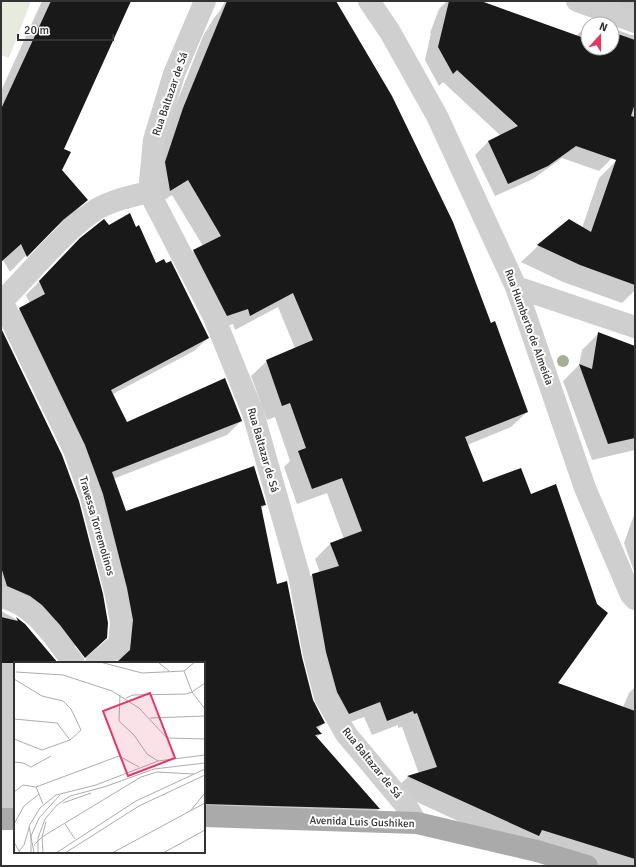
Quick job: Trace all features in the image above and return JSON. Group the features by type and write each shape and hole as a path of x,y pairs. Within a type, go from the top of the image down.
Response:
{"main road":[{"name":"Avenida Luis Gushiken","path":"205,816 417,823 537,851 587,866"},
{"path":"1,819 14,819"}],"street":[{"name":"Rua Baltazar de Sá","path":"205,1 174,74 154,140 149,192 214,317 253,413 299,575 314,655 325,697 346,734 407,807 417,823"},
{"name":"Rua Humberto de Almeida","path":"369,1 390,32 437,116 516,287 585,488 631,595 635,599"},
{"path":"577,1 635,22"},
{"path":"2,300 52,249 97,209 120,200 149,192"},
{"path":"516,287 635,327"},
{"name":"Travessa Torremolinos","path":"2,300 74,450 91,497 103,540 121,622 119,644 97,662"},
{"path":"1,596 12,600 33,612 73,662"}],"shaded area":[{"path":"1,1 31,1 9,58 1,55"}],"building":[{"path":"51,1 131,1 64,149 71,152 62,170 88,200 63,220 27,257 21,244 1,262 1,109"},
{"path":"227,1 336,1 392,96 453,222 491,323 495,321 528,412 465,437 483,482 521,468 531,494 556,484 597,604 608,613 558,683 635,711 635,859 542,830 539,836 407,776 437,767 417,713 414,714 413,711 387,721 380,702 349,714 337,692 326,652 312,574 339,566 330,543 362,531 342,478 312,489 298,451 306,448 290,403 282,406 266,360 313,340 293,293 250,316 248,309 227,316 193,250 221,236 188,180 170,191 165,162 183,108"},
{"path":"449,1 481,1 580,37 580,56 620,56 620,35 635,40 635,103 631,116 635,117 635,285 580,265 537,245 569,219 591,232 616,160 576,146 548,166 508,184 488,141 518,126 457,70 453,74 438,47"},
{"path":"130,213 136,227 139,225 156,263 164,259 166,263 171,261 209,338 111,390 127,422 225,378 242,421 112,472 126,511 254,466 266,505 261,506 277,584 287,581 302,657 313,700 325,723 316,727 322,734 315,735 380,809 205,804 205,662 117,662 130,650 133,620 127,588 103,494 85,445 19,308 45,294 39,281 80,238 104,219 109,225"},
{"path":"1,328 62,455 79,501 103,594 108,623 107,638 85,658 60,625 42,605 30,596 7,586 1,567"},
{"path":"598,332 635,346 635,438 608,444 579,364 592,369"},
{"path":"1,617 18,621 16,617 25,624 57,662 14,662 1,663"}]}
